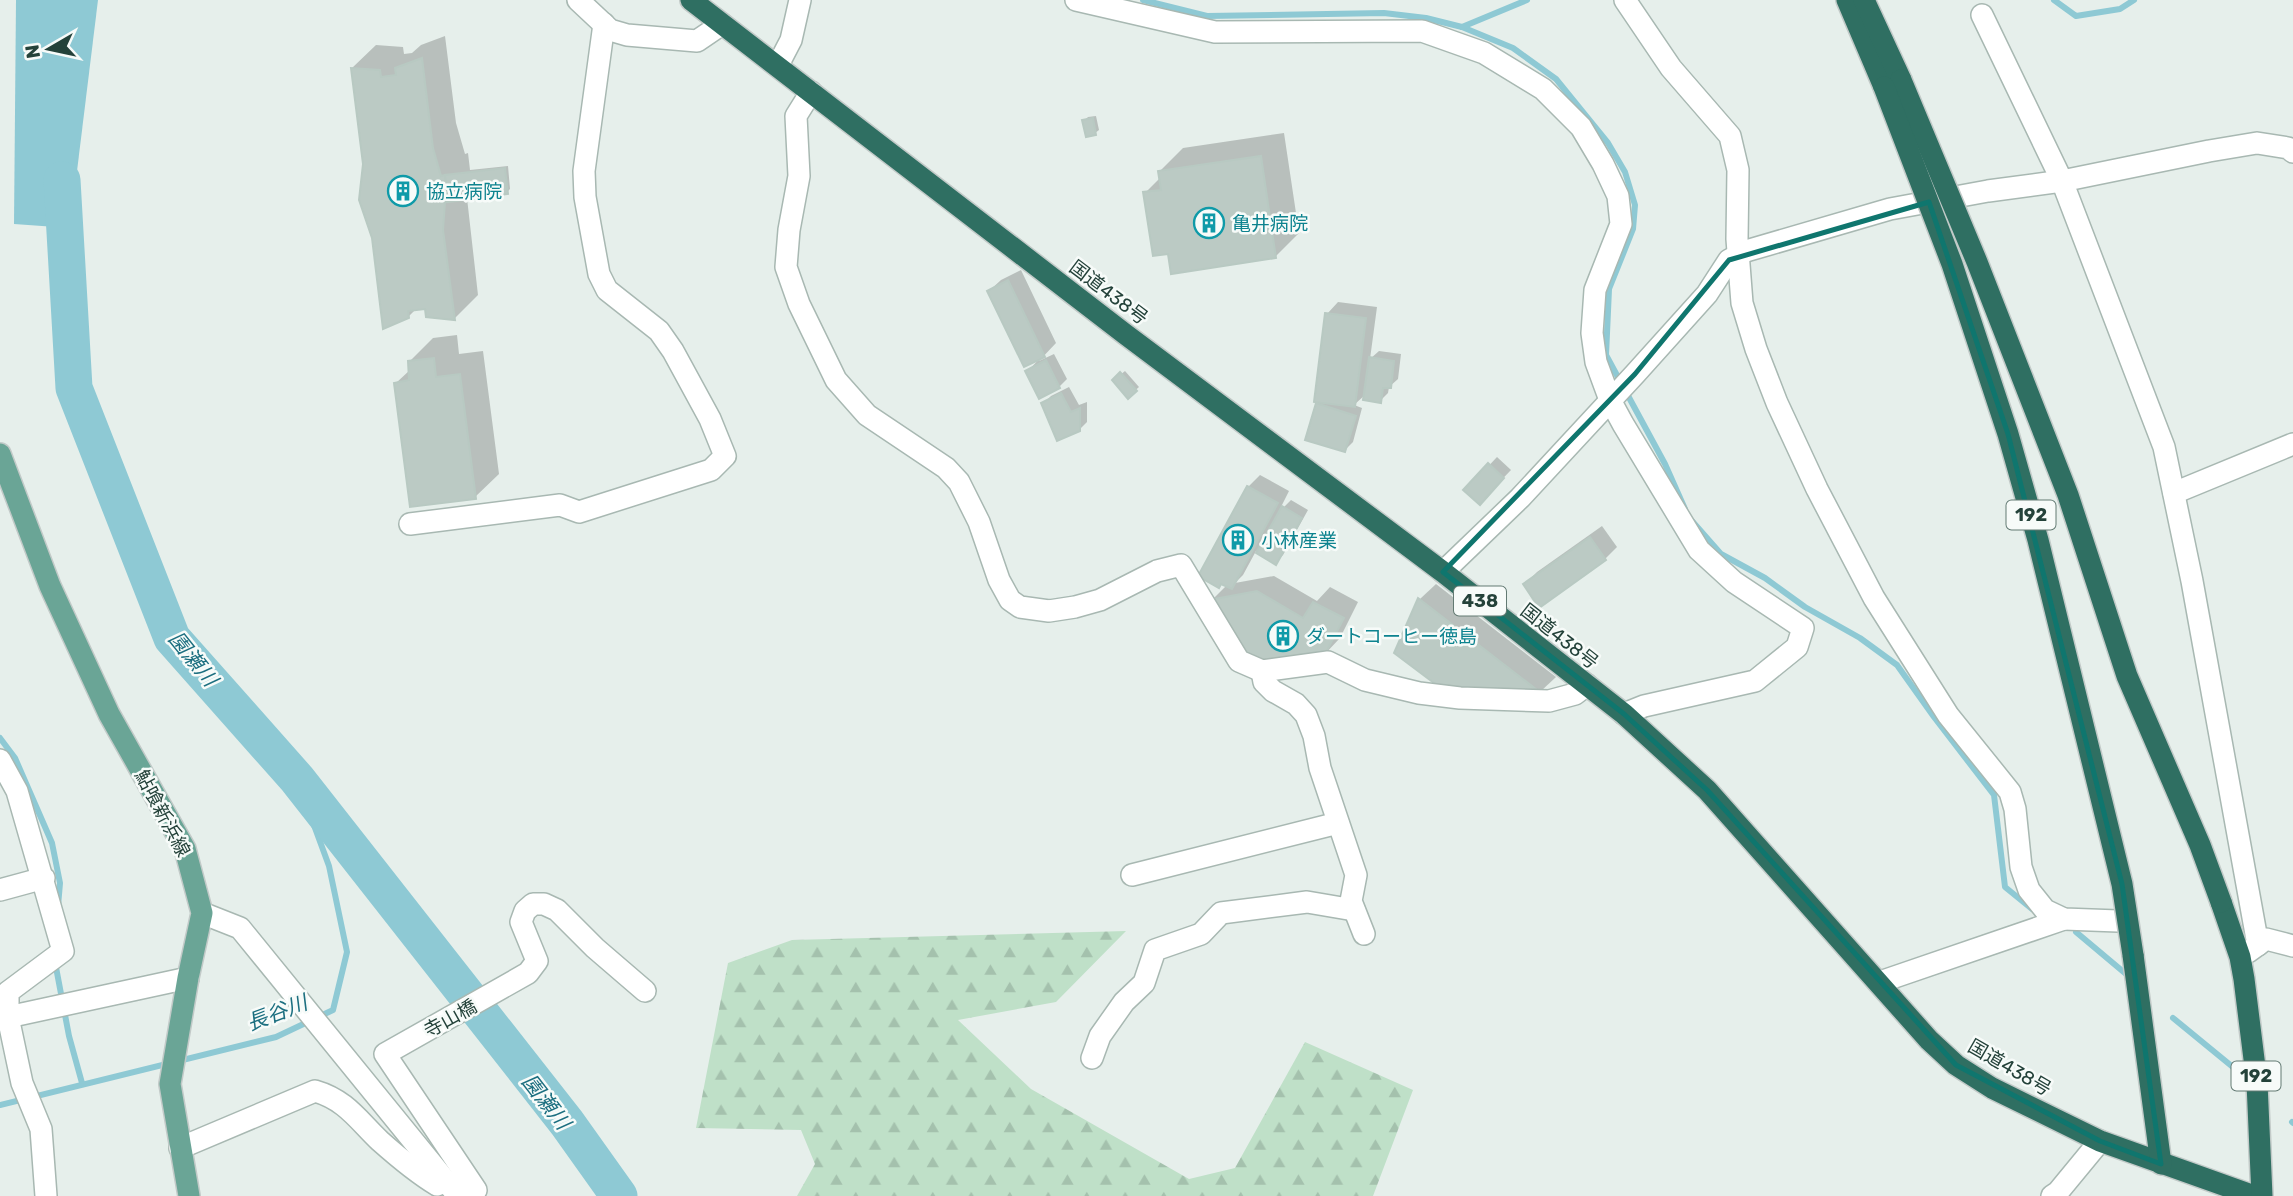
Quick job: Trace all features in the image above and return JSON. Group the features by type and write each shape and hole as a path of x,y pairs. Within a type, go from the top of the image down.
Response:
{"highway":[{"name":"国道438号","path":"691,0 1125,334 1443,572 1624,714 1707,790 1929,1040 1956,1065 1992,1088 2099,1140 2254,1196"},
{"name":"192","path":"1847,0 1893,83 1972,250 2068,495 2127,676 2200,845 2221,902 2240,957 2257,1083 2262,1196"},
{"name":"192","path":"1864,0 2008,434 2038,540 2119,871 2161,1164"}],"main road":[{"name":"鮎喰新浜線","path":"0,454 50,586 109,714 185,849 202,913 170,1084 189,1196"}],"street":[{"path":"578,0 610,30 627,35 697,41 722,23"},
{"path":"778,65 791,40 800,0"},
{"path":"1076,0 1215,33 1422,32 1484,53 1543,89 1581,127 1618,196 1621,224 1595,290 1592,333 1596,362 1610,400 1699,550 1734,582 1803,628 1797,647 1755,681 1644,706 1624,714"},
{"path":"1625,0 1671,68 1730,136 1738,170 1738,255 1742,303 1756,349 1777,403 1817,489 1874,598 1948,715 2010,792 2015,809 2021,867 2029,890 2045,910 2064,919 2108,922"},
{"path":"1982,15 2062,181 2164,447 2192,580 2258,945"},
{"path":"410,524 560,505 579,512 711,470 725,456 710,419 673,351 653,325 607,290 599,274 585,197 584,171 604,24"},
{"path":"811,92 796,116 799,176 789,230 786,267 799,304 836,380 867,415 946,468 959,482 979,522 999,580 1010,600 1020,607 1049,611 1075,607 1100,600 1157,571 1181,565 1239,661 1262,671 1328,662 1365,680 1419,693 1461,698 1549,701 1575,694 1587,685"},
{"path":"1443,572 1520,498 1635,374 1707,293 1729,260 1746,251 1891,209 1987,191 2062,181 2257,144 2288,148 2293,152"},
{"path":"2174,494 2293,444"},
{"path":"1262,671 1264,682 1273,691 1296,704 1306,715 1356,875 1351,901 1364,934"},
{"path":"0,760 17,791 63,951 8,992 4,1019 22,1083 41,1129 46,1196"},
{"path":"1132,875 1338,823"},
{"path":"0,890 44,878"},
{"path":"1092,1058 1100,1036 1124,1002 1144,983 1155,950 1201,934 1221,913 1307,902 1354,910"},
{"name":"寺山橋","path":"469,1196 476,1190 385,1054 528,973 537,961 521,922 525,911 533,904 544,904 557,910 595,948 645,991"},
{"path":"202,913 240,928 456,1196"},
{"path":"1880,982 2064,919"},
{"path":"2240,957 2266,939 2293,946"},
{"path":"4,1019 188,978"},
{"path":"180,1148 314,1091 331,1096 347,1107 381,1141 428,1179 456,1196"},
{"path":"2052,1196 2099,1140"}],"highlighted area":[{"path":"1929,202 2008,434 2122,884 2161,1164 2100,1141 1956,1065 1707,790 1624,714 1443,572 1635,374 1729,260"}],"green space":[{"path":"1126,931 1056,1002 958,1020 1031,1089 1189,1179 1235,1168 1305,1042 1413,1090 1373,1196 797,1196 815,1164 801,1130 696,1128 728,963 792,940"}],"water":[{"path":"16,0 98,0 70,228 14,224"}],"building":[{"name":"協立病院","path":"422,58 433,148 441,176 445,175 448,202 445,202 443,230 455,320 426,317 425,309 408,311 409,318 383,329 372,238 359,200 363,164 351,68 380,70 381,77 396,75 395,68"},
{"path":"1093,118 1096,135 1086,137 1082,120"},
{"name":"亀井病院","path":"1261,156 1276,258 1171,274 1168,254 1153,256 1143,192 1161,190 1158,171"},
{"path":"505,168 508,194 448,202 445,175"},
{"path":"1008,280 1045,357 1024,367 987,291"},
{"path":"1325,313 1366,318 1355,407 1314,402"},
{"path":"1369,357 1394,361 1391,388 1383,388 1381,403 1363,400"},
{"path":"434,358 436,377 460,374 476,499 410,507 394,383 409,380 408,361"},
{"path":"1046,360 1060,388 1039,399 1025,371"},
{"path":"1120,372 1137,391 1128,399 1112,380"},
{"path":"1061,393 1071,412 1080,408 1080,431 1057,441 1041,403"},
{"path":"1316,403 1356,416 1345,452 1305,440"},
{"path":"1488,463 1504,478 1480,505 1463,490"},
{"name":"小林産業","path":"1247,486 1278,503 1232,589 1221,584 1219,588 1198,576"},
{"path":"1282,506 1302,518 1276,565 1256,553"},
{"path":"1590,537 1606,560 1539,608 1523,584"},
{"name":"ダートコーヒー徳島","path":"1257,591 1303,618 1313,602 1344,618 1324,656 1274,664 1244,655 1209,600"},
{"path":"1418,598 1541,693 1442,689 1394,653"}],"waterway":[{"path":"1143,0 1207,16 1384,13 1426,18 1462,27 1513,48 1556,79 1608,143 1625,172 1635,205 1633,229 1609,289 1606,355 1665,464 1685,509"},
{"path":"1462,27 1527,0"},
{"path":"2054,0 2076,16 2120,9 2134,0"},
{"name":"園瀬川","path":"62,180 74,388 172,638 297,779 567,1123 619,1196"},
{"path":"1692,521 1721,554 1765,578 1805,607 1860,638 1897,665 1994,795 2005,887 2032,909"},
{"path":"0,738 15,758 52,843 60,883 58,906"},
{"name":"長谷川","path":"0,1105 276,1037 333,1010 347,952 329,866 297,779"},
{"path":"2076,932 2126,974"},
{"path":"55,962 69,1036 82,1083"},
{"path":"2173,1018 2245,1077"}],"place":[{"name":"協立病院","path":"403,191"},
{"name":"亀井病院","path":"1209,223"},
{"name":"小林産業","path":"1238,540"},
{"name":"ダートコーヒー徳島","path":"1283,636"}]}
